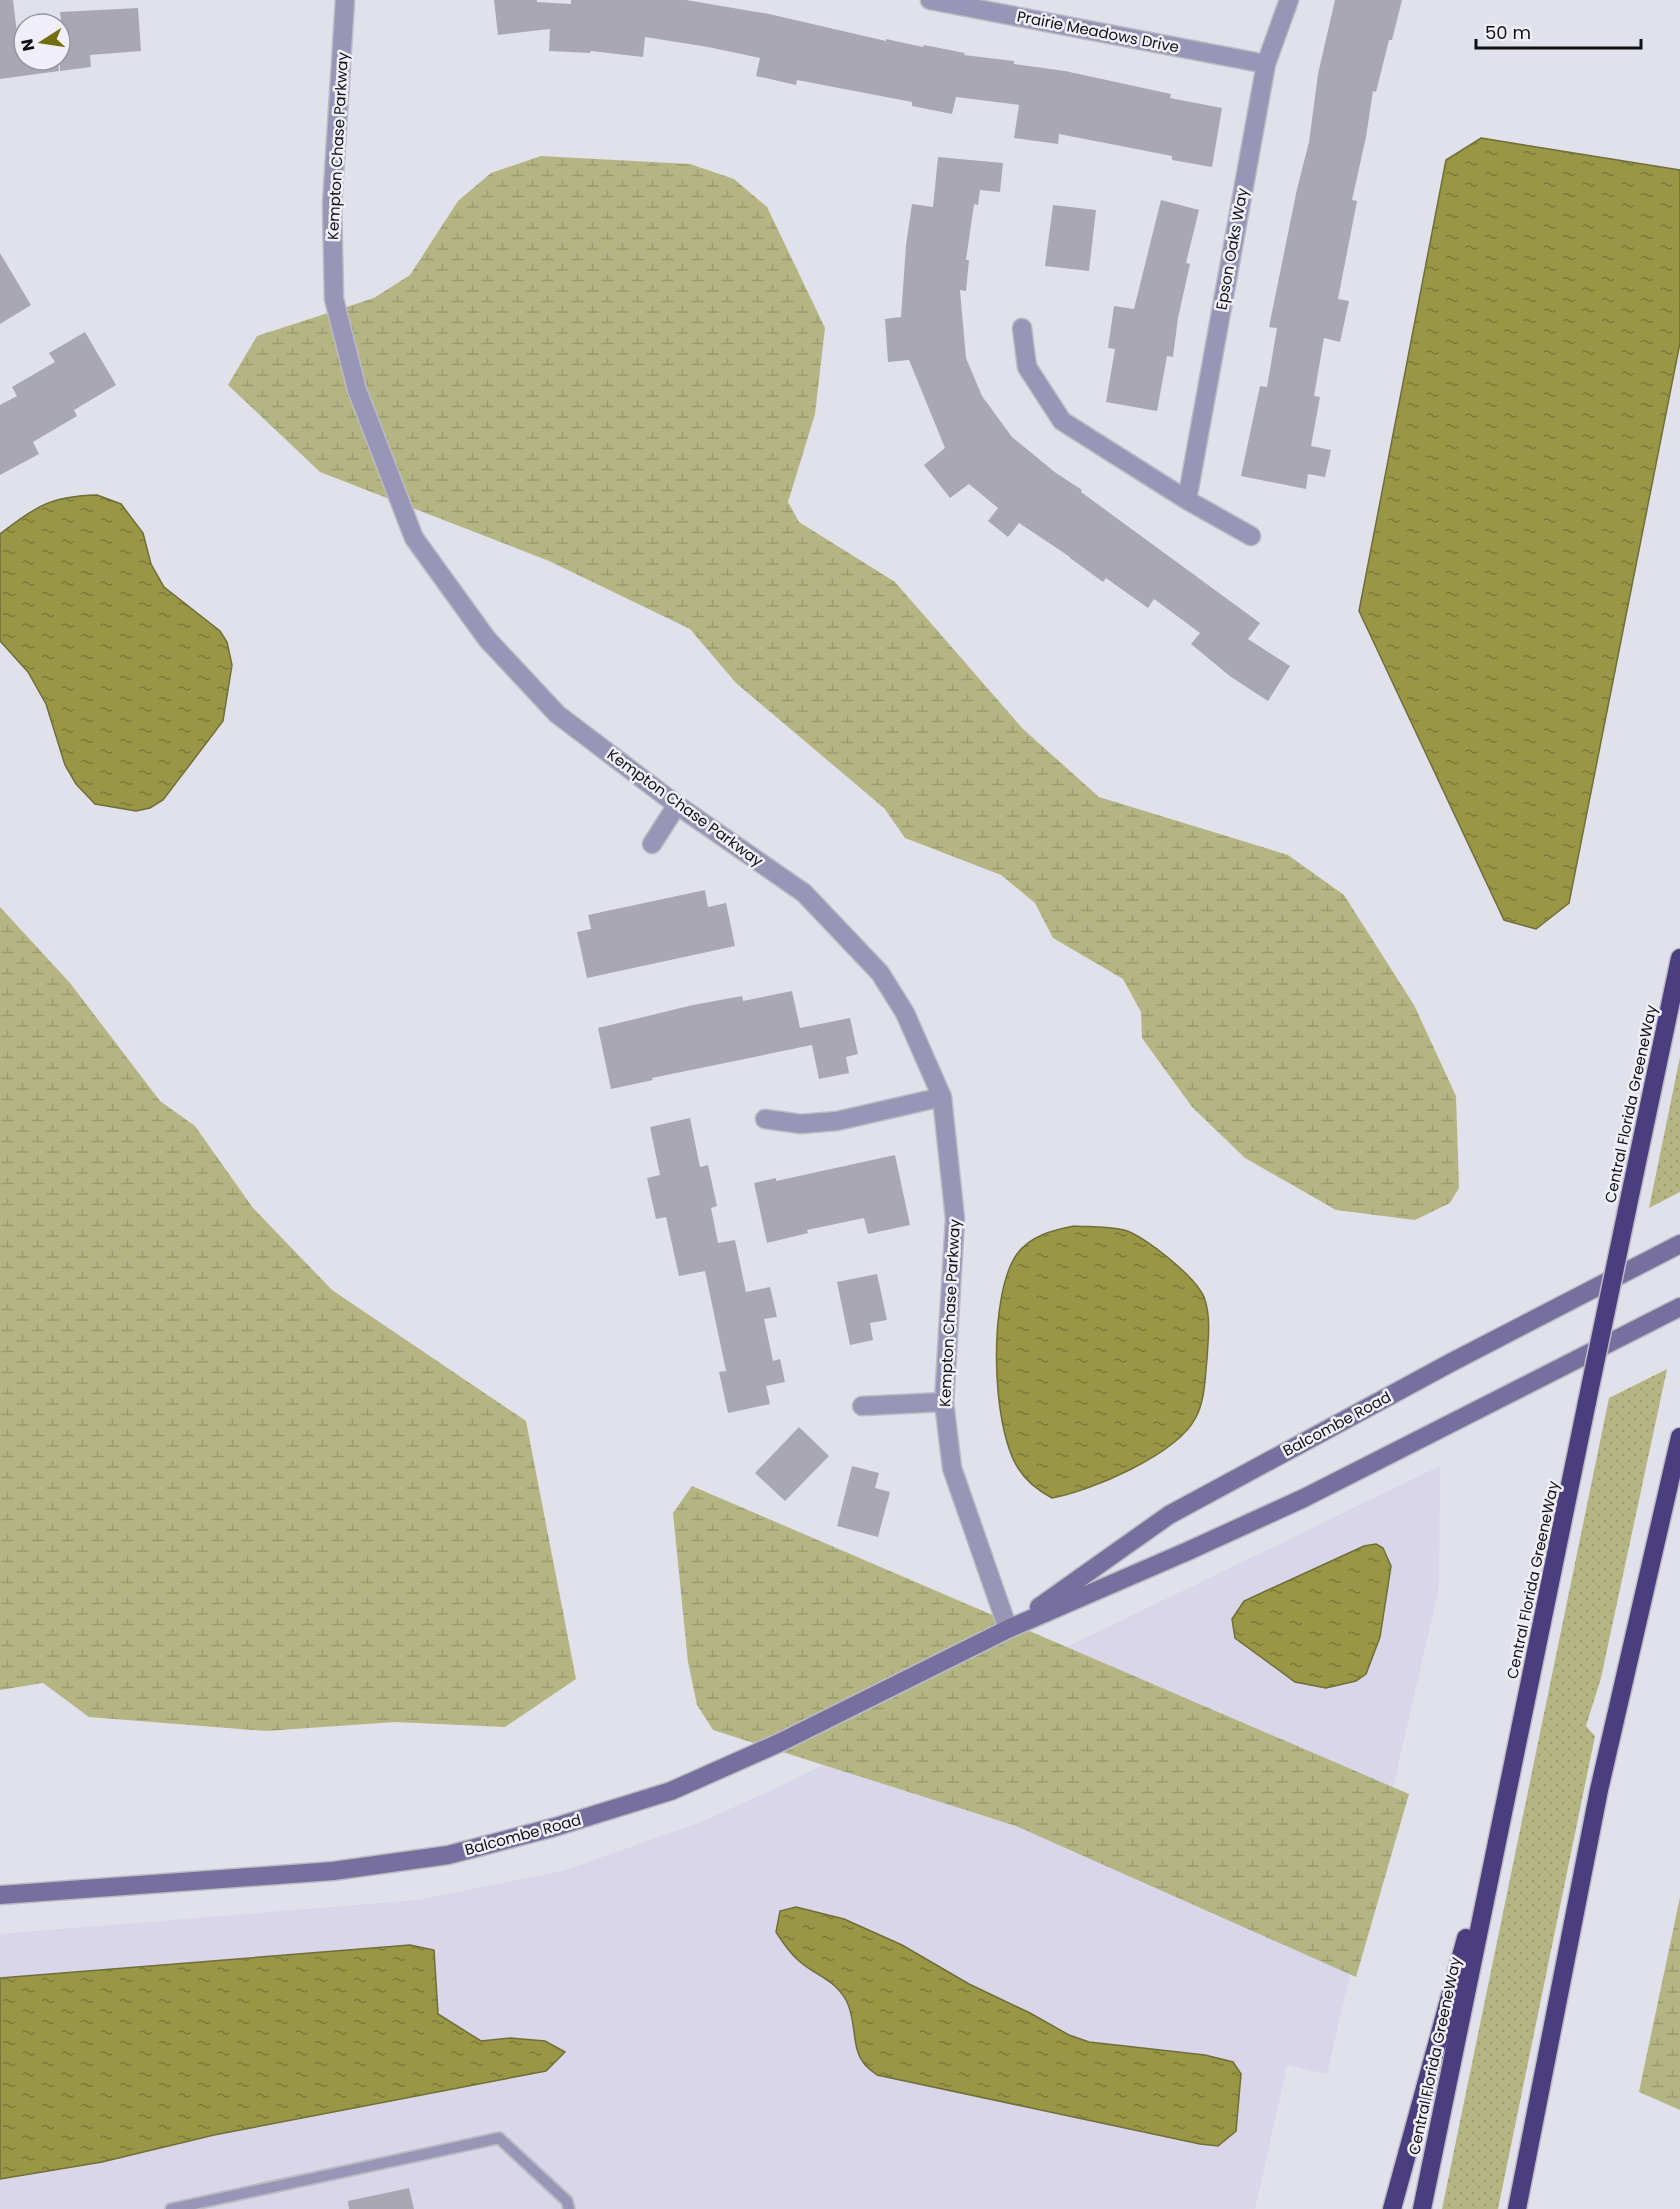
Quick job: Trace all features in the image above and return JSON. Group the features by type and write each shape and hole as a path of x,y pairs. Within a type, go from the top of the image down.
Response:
{"highway":[{"name":"Central Florida GreeneWay","path":"1422,2209 1680,958"},
{"path":"1517,2209 1599,1790 1680,1437"},
{"path":"1392,2209 1512,1772"}],"street":[{"name":"Kempton Chase Parkway","path":"345,0 332,206 334,298 357,390 414,537 487,639 557,714 676,805 804,893 880,973 905,1013 942,1097 955,1219 944,1402 952,1468 1008,1629"},
{"name":"Prairie Meadows Drive","path":"930,0 1266,64"},
{"name":"Epson Oaks Way","path":"1187,500 1266,64 1288,0"},
{"path":"1022,328 1027,367 1062,421 1187,500 1251,536"},
{"path":"652,844 676,805"},
{"path":"765,1119 801,1124 837,1121 942,1097"},
{"name":"Balcombe Road","path":"1008,1629 1169,1515 1452,1362 1680,1244"},
{"name":"Balcombe Road","path":"0,1895 333,1871 448,1855 555,1827 671,1791 778,1743 1008,1629 1304,1498 1680,1307"},
{"path":"862,1406 944,1402"}],"lane":[{"path":"171,2209 499,2138 567,2201 569,2209"}],"shaded area":[{"path":"1440,1466 1439,1587 1327,2074 1287,2065 1255,2209 0,2209 0,1934 418,1900 563,1871 701,1822 774,1789"}],"green space":[{"path":"541,156 690,164 734,179 767,207 825,328 815,414 788,502 799,522 895,582 1023,729 1099,797 1288,855 1344,895 1414,1005 1456,1096 1459,1188 1450,1203 1415,1220 1336,1210 1245,1158 1192,1107 1142,1038 1141,1012 1123,979 1053,938 1035,903 1001,875 905,838 884,808 736,683 690,629 549,561 320,472 228,385 257,336 374,298 410,275 458,201 491,173"},
{"path":"0,907 70,983 160,1101 195,1126 253,1208 332,1290 526,1421 576,1679 505,1727 395,1722 266,1731 89,1717 43,1683 0,1690"},
{"path":"1680,1057 1680,1192 1649,1208"},
{"path":"1667,1369 1601,1678 1586,1726 1595,1736 1498,2209 1442,2209 1609,1398"},
{"path":"692,1486 1409,1794 1356,1977 1016,1826 713,1730 697,1705 688,1662 673,1513"},
{"path":"1680,1897 1680,2110 1639,2092"}],"water":[{"path":"1481,138 1680,170 1680,343 1569,903 1536,929 1504,920 1359,611 1446,160"},
{"path":"97,495 121,504 143,533 151,564 164,587 220,631 227,642 232,665 223,721 163,800 150,808 136,811 95,804 76,784 65,765 46,704 28,672 0,641 0,534 45,504 56,500"},
{"path":"1074,1226 1111,1228 1133,1234 1170,1259 1193,1281 1201,1291 1207,1307 1209,1322 1207,1359 1199,1410 1186,1431 1153,1457 1132,1469 1088,1488 1052,1498 1025,1477 1009,1448 1002,1423 998,1393 997,1329 1001,1299 1008,1273 1017,1254 1035,1238"},
{"path":"1376,1544 1383,1548 1391,1566 1380,1637 1366,1674 1356,1681 1326,1688 1295,1682 1235,1638 1232,1619 1244,1601 1364,1546"},
{"path":"796,1907 844,1919 902,1945 969,1984 1030,2013 1069,2035 1089,2042 1205,2055 1233,2062 1241,2074 1236,2131 1218,2146 1200,2144 877,2075 859,2056 852,2016 846,2000 830,1982 799,1961 776,1932 780,1911"},
{"path":"410,1945 434,1950 438,2014 481,2041 510,2038 545,2041 565,2052 546,2071 214,2135 102,2162 0,2179 0,1978"}],"building":[{"path":"0,0 13,0 12,72 52,72 0,79"},
{"path":"494,0 537,0 537,2 571,4 571,0 686,0 769,14 886,41 886,39 965,53 964,55 1014,61 1014,64 1065,71 1171,94 1170,98 1222,108 1212,167 1172,160 1172,156 1059,134 1058,144 1014,138 1019,105 956,97 952,114 912,106 912,102 797,80 796,85 756,76 760,58 708,47 645,37 643,57 591,51 590,53 549,51 550,29 498,35"},
{"path":"1335,0 1402,0 1376,92 1373,91 1366,137 1352,200 1357,201 1338,299 1349,301 1340,342 1324,338 1314,396 1320,397 1311,446 1331,450 1325,477 1308,474 1306,489 1241,476 1260,386 1267,387 1277,328 1269,327 1309,142 1318,74"},
{"path":"138,8 141,51 90,55 91,67 72,69 72,12 60,12"},
{"path":"938,157 1003,163 1000,192 980,190 978,205 974,204 966,260 969,260 966,291 960,290 966,358 982,396 1012,437 1056,473 1260,623 1248,639 1290,666 1268,701 1231,677 1191,644 1200,633 1154,599 1148,608 1106,578 1103,582 1019,523 1008,537 988,521 998,508 969,484 950,498 924,465 945,448 909,360 888,362 885,319 901,317 906,245 912,204 933,207"},
{"path":"1161,200 1199,210 1186,263 1190,264 1178,318 1173,357 1167,356 1157,411 1106,402 1115,349 1108,348 1114,306 1134,309"},
{"path":"1053,205 1096,210 1089,271 1045,266"},
{"path":"0,253 31,305 0,324"},
{"path":"85,332 116,385 74,410 77,416 33,442 39,454 0,475 0,405 17,396 12,387 55,362 49,353"},
{"path":"705,890 708,907 726,903 735,946 587,978 577,932 591,929 588,915"},
{"path":"792,991 800,1028 850,1018 858,1054 846,1057 849,1073 819,1079 812,1045 652,1078 653,1080 611,1089 598,1028 693,1005 742,996 743,1001"},
{"path":"690,1118 700,1167 708,1165 717,1206 711,1208 718,1243 735,1240 746,1292 770,1287 777,1317 764,1319 773,1361 780,1359 785,1382 766,1386 770,1404 728,1413 719,1372 726,1371 705,1271 679,1276 666,1217 656,1219 647,1178 660,1175 650,1127"},
{"path":"895,1155 910,1225 868,1234 864,1218 807,1230 808,1233 767,1243 754,1183 776,1178 776,1181"},
{"path":"877,1274 887,1320 870,1323 873,1340 850,1345 837,1282"},
{"path":"799,1427 829,1456 785,1501 755,1473"},
{"path":"852,1466 879,1473 875,1488 890,1492 878,1537 837,1526"},
{"path":"409,2188 414,2209 349,2209 348,2201"}]}
